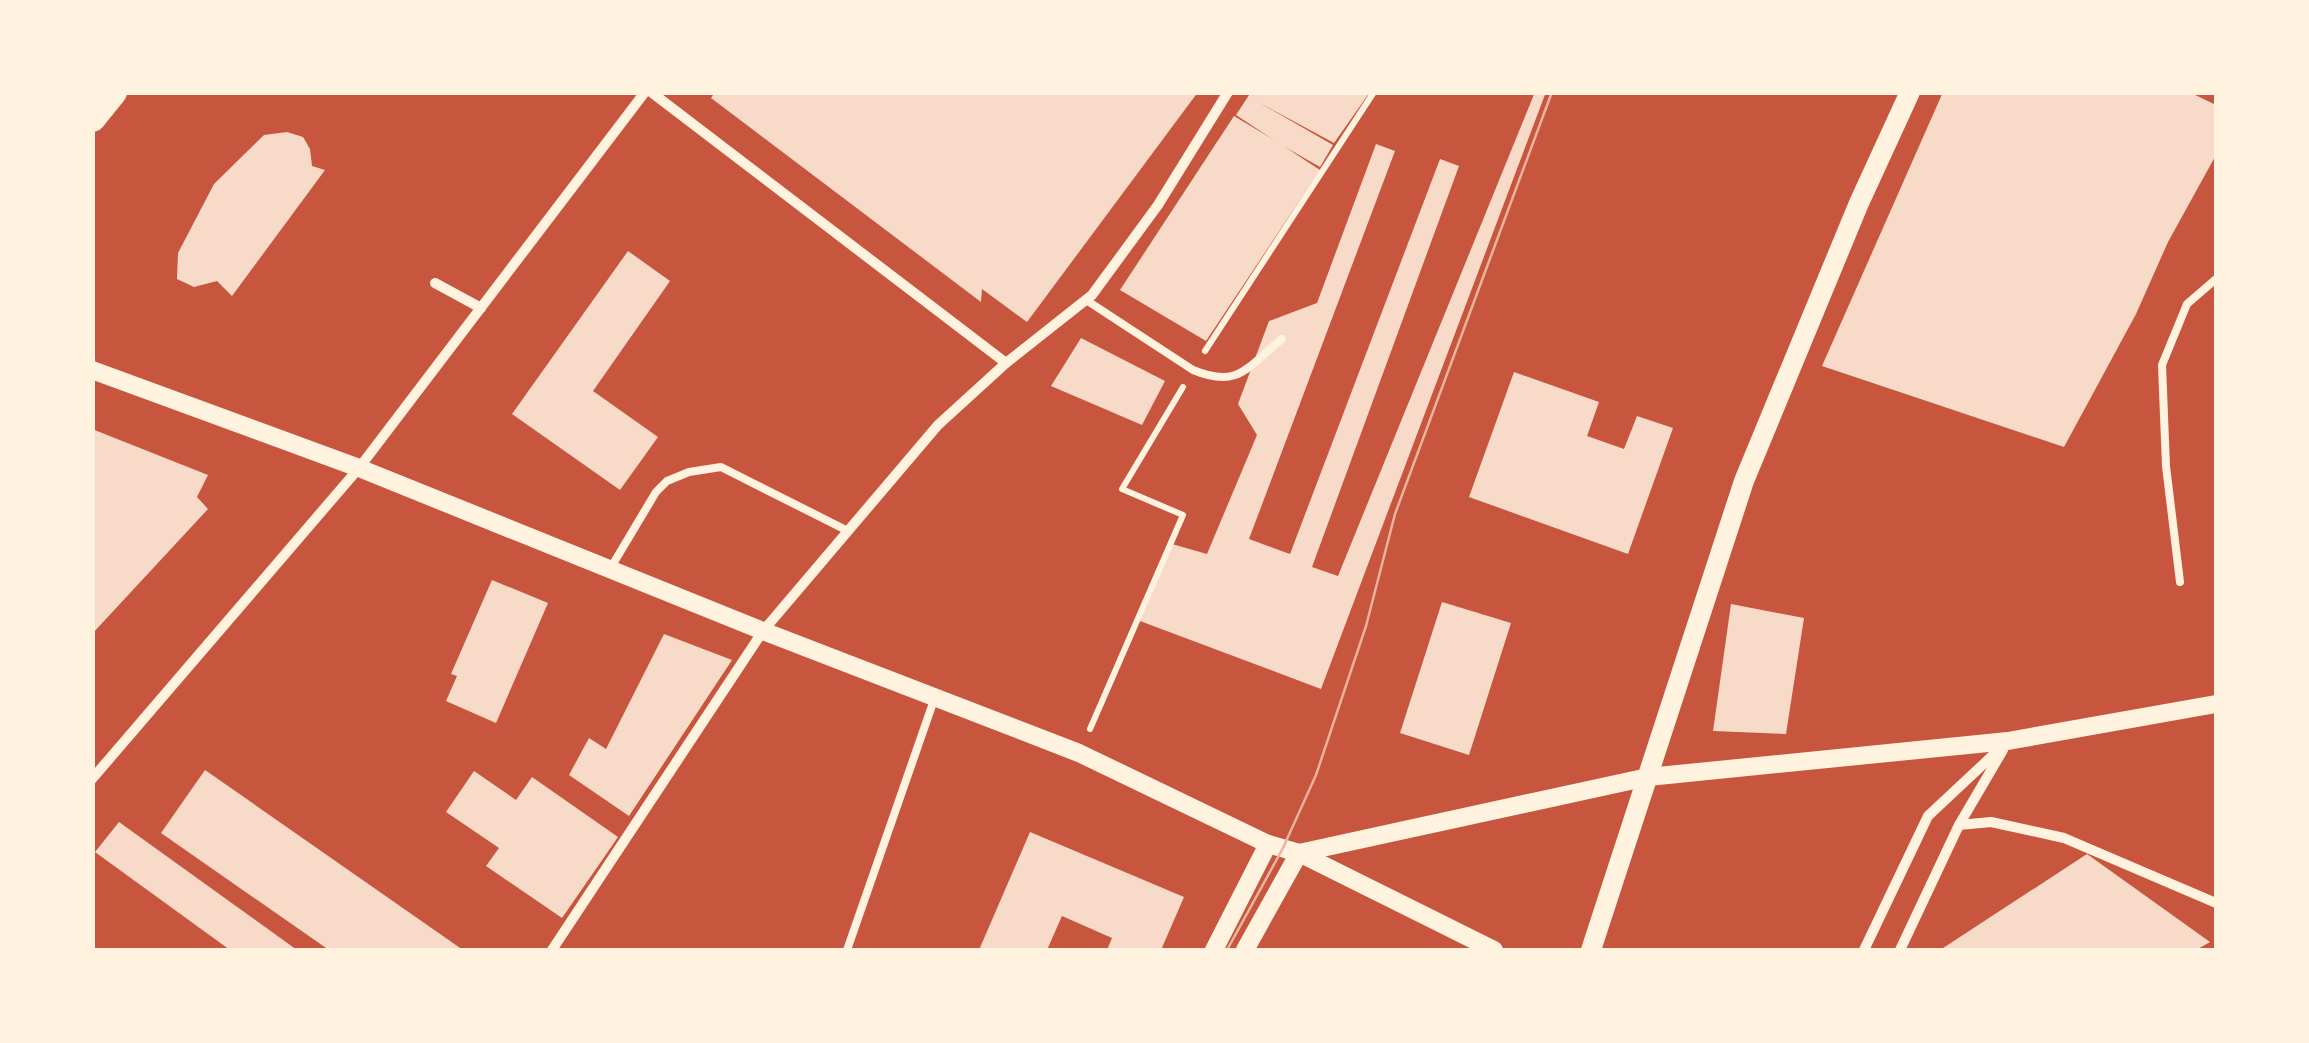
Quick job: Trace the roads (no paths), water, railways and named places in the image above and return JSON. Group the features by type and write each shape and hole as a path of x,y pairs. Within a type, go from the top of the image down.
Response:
{"highway":[{"path":"92,118 112,92"}],"main road":[{"path":"1591,950 1744,481 1910,92"}],"street":[{"path":"92,779 359,468 648,92 1006,362"},
{"path":"552,950 763,631 938,425 1006,362 1086,300 1136,238 1228,92"},
{"path":"435,283 481,308"},
{"path":"92,370 359,468 1079,753 1268,844 1299,854 1494,950"},
{"path":"1246,950 1299,854 1648,777 2008,741 2216,704"},
{"path":"1900,950 1959,825 2008,741"},
{"path":"1864,950 1928,816 2008,741"},
{"path":"1959,825 1990,822 2064,838 2216,903"},
{"path":"1214,950 1268,844"}],"lane":[{"path":"2180,582 2166,466 2162,365 2187,304 2216,280"},
{"path":"1086,300 1193,370 1224,380 1238,375 1282,339"},
{"path":"610,569 656,492 667,481 689,472 721,467 848,531"},
{"path":"847,950 935,698"}],"tram line":[{"path":"1227,950 1283,848 1316,775 1366,626 1395,514 1552,92"}]}
